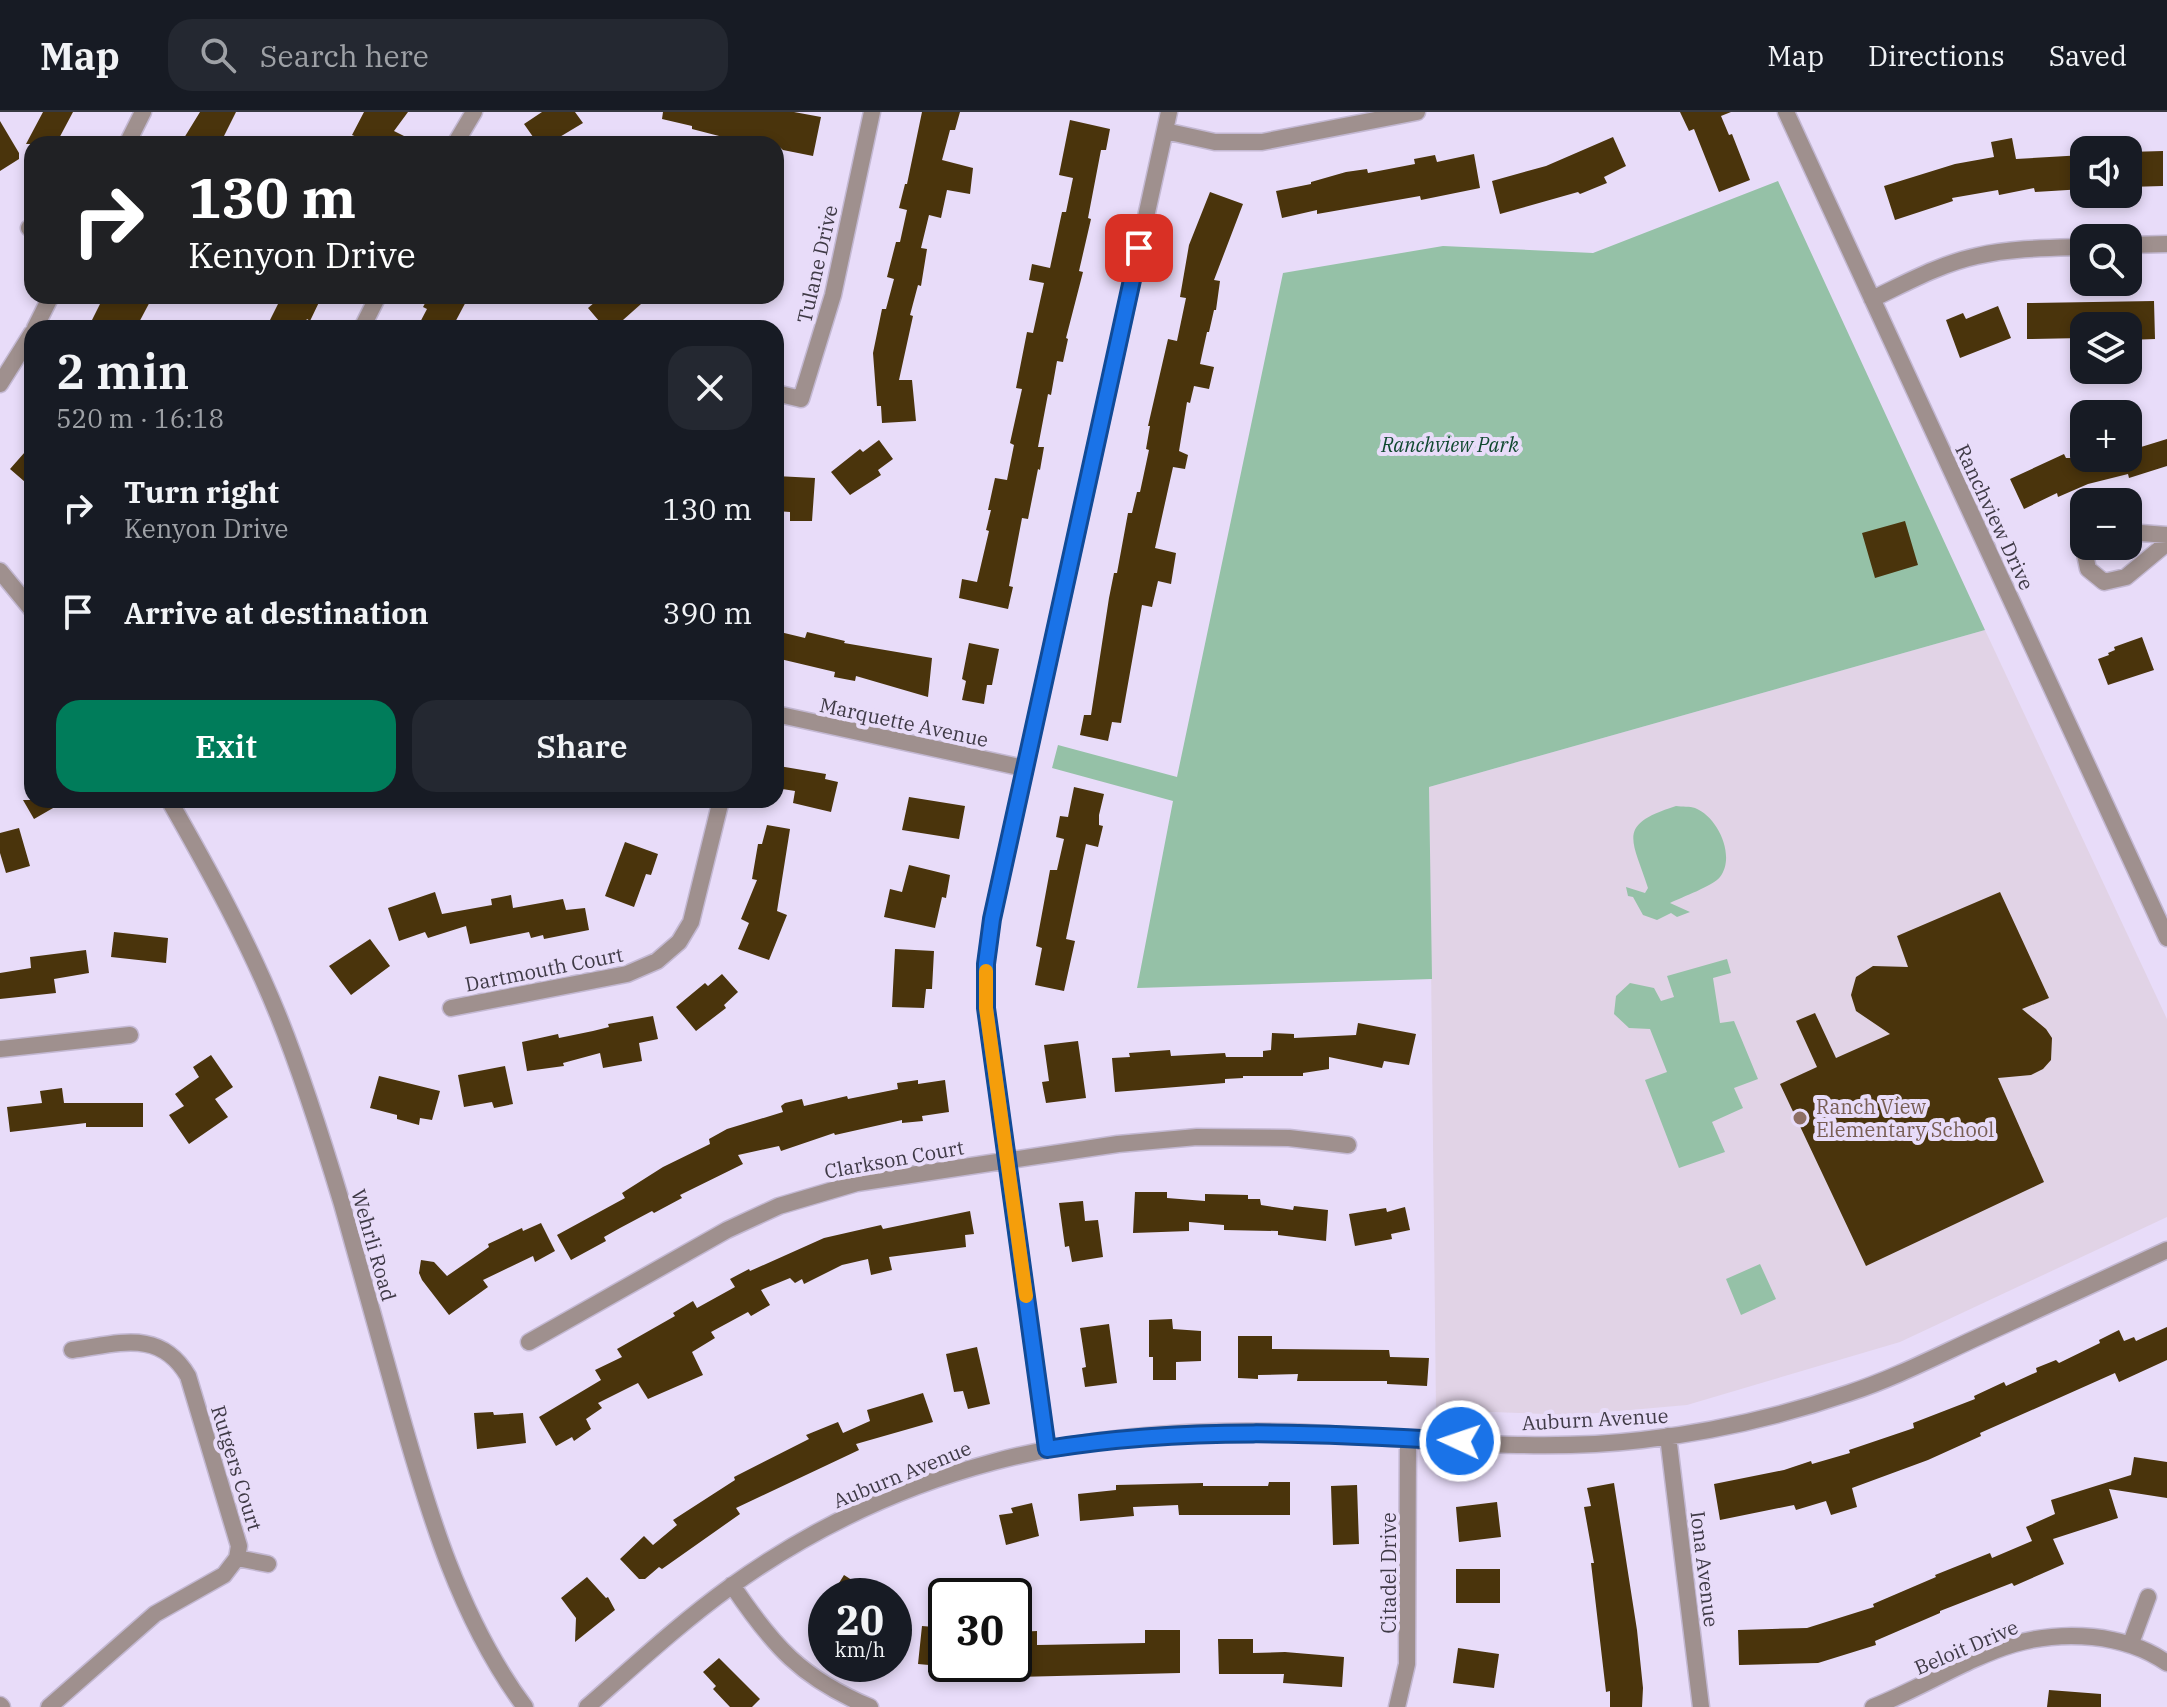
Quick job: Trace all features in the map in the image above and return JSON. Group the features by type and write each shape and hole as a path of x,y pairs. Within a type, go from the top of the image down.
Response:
{"street":[{"path":"131,136 143,112"},
{"path":"460,136 474,112"},
{"name":"Tulane Drive","path":"784,395 801,399 833,295 872,112"},
{"path":"1047,1449 986,1008 986,964 992,919 1024,768 1169,112"},
{"path":"1165,131 1215,142 1262,142 1417,112"},
{"name":"Ranchview Drive","path":"1786,112 2167,938"},
{"path":"2142,245 2167,244"},
{"path":"1872,299 1975,256 2014,249 2070,247"},
{"path":"0,384 24,345"},
{"path":"2142,533 2167,535"},
{"path":"2086,560 2088,569 2104,582 2126,577 2167,543"},
{"path":"0,571 24,600"},
{"name":"Marquette Avenue","path":"784,716 1024,768"},
{"name":"Wehrli Road","path":"174,808 212,874 277,1014 309,1100 341,1204 427,1504 455,1581 475,1622 525,1707"},
{"name":"Dartmouth Court","path":"451,1008 627,974 646,967 668,953 685,933 697,906 719,808"},
{"path":"0,1049 130,1035"},
{"name":"Clarkson Court","path":"529,1342 727,1230 779,1206 857,1183 1118,1144 1197,1137 1289,1138 1348,1145"},
{"name":"Auburn Avenue","path":"587,1707 732,1585 788,1548 887,1497 968,1468 1047,1449 1110,1439 1212,1432 1570,1445 1668,1436 1739,1423 1852,1392 2167,1250"},
{"name":"Rutgers Court","path":"49,1707 155,1614 224,1575 237,1558 239,1546 188,1376 181,1364 162,1348 143,1342 72,1350"},
{"name":"Iona Avenue","path":"1668,1436 1701,1707"},
{"name":"Citadel Drive","path":"1397,1707 1407,1664 1408,1438"},
{"path":"237,1558 268,1564"},
{"path":"732,1585 765,1634 794,1663 846,1697 870,1707"},
{"path":"2131,1643 2148,1597"},
{"name":"Beloit Drive","path":"1873,1707 1902,1702 1999,1650 2030,1640 2084,1637 2131,1643 2167,1663"}],"shaded area":[{"name":"Ranch View Elementary School","path":"1985,630 2167,1019 2167,1217 1900,1342 1687,1405 1574,1415 1436,1410 1429,787"}],"green space":[{"name":"Ranchview Park","path":"1778,181 1985,630 1429,787 1432,979 1137,988 1173,801 1052,768 1058,745 1177,777 1283,273 1443,246 1593,253"},
{"path":"1676,806 1695,808 1711,820 1722,838 1726,859 1720,877 1670,903 1690,912 1677,917 1671,913 1657,920 1643,915 1633,897 1628,896 1626,887 1645,893 1648,888 1637,857 1634,835 1644,820"},
{"path":"1727,959 1731,973 1713,978 1720,1023 1734,1021 1758,1079 1734,1088 1743,1108 1712,1122 1725,1152 1679,1168 1645,1080 1667,1072 1650,1029 1629,1028 1614,1014 1616,996 1630,983 1654,988 1661,1001 1674,997 1667,976"},
{"path":"1760,1264 1776,1299 1741,1315 1726,1279"}],"building":[{"path":"43,112 73,112 60,136 30,136"},
{"path":"200,112 236,112 224,136 185,136"},
{"path":"364,112 408,112 394,131 404,136 352,135"},
{"path":"542,112 575,112 583,123 561,136 532,136 524,124"},
{"path":"663,112 794,112 821,117 813,156 784,150 784,136 719,136 662,119"},
{"path":"922,112 960,112 955,130 950,130 942,160 973,168 970,194 947,190 941,218 929,215 921,248 927,249 921,286 918,285 910,315 913,316 899,380 912,380 916,421 882,423 881,406 877,406 873,353 882,309 886,309 894,279 887,277 896,242 900,242 907,210 899,208"},
{"path":"1680,112 1731,112 1721,116 1729,135 1732,134 1750,180 1719,192 1694,129 1689,131"},
{"path":"1070,120 1110,129 1106,150 1101,150 1088,218 1091,219 1079,271 1083,272 1063,362 1057,361 1051,395 1048,394 1038,447 1044,447 1040,470 1028,519 1022,518 1009,586 1013,587 1008,609 959,598 962,579 977,582 989,531 986,530 991,510 988,510 995,478 1007,480 1014,445 1010,443 1022,389 1016,388 1027,332 1033,333 1044,283 1029,280 1032,264 1050,268 1073,178 1059,175"},
{"path":"0,121 19,153 19,159 0,171"},
{"path":"1613,137 1626,166 1604,177 1607,183 1580,194 1578,192 1500,214 1492,181 1546,166"},
{"path":"2012,138 2016,159 2070,156 2070,190 2035,192 2034,188 1999,195 1998,190 1952,198 1953,201 1895,220 1884,186 1955,164 1994,157 1991,142"},
{"path":"2163,151 2163,186 2142,187 2142,152"},
{"path":"1474,154 1480,188 1421,200 1420,196 1282,218 1276,191 1311,184 1346,172 1367,169 1368,173 1415,164 1414,159 1435,155 1437,162"},
{"path":"1210,192 1243,204 1214,280 1220,281 1216,310 1200,364 1214,367 1209,389 1194,386 1190,403 1187,402 1179,451 1188,455 1185,469 1173,467 1155,548 1176,553 1171,584 1158,581 1152,607 1142,605 1121,723 1112,722 1108,741 1080,735 1084,715 1091,715 1114,573 1117,573 1128,513 1132,513 1137,492 1140,492 1149,450 1146,449 1148,426 1168,339 1177,341 1186,298 1180,297 1189,245"},
{"path":"2154,301 2155,339 2142,339 2142,312 2070,312 2070,338 2027,339 2027,303"},
{"path":"100,304 149,304 140,320 92,320"},
{"path":"278,304 318,304 310,320 270,320"},
{"path":"425,304 465,304 456,320 421,320 427,309 423,307"},
{"path":"593,304 641,304 623,320 598,320 588,308"},
{"path":"1998,306 2011,338 1960,358 1946,320 1963,313 1966,319"},
{"path":"2167,439 2167,466 2129,478 2128,474 2070,488 2070,492 2058,497 2057,493 2024,509 2010,479 2064,454 2070,458 2070,472 2142,472 2142,447"},
{"path":"879,440 893,459 878,470 881,475 850,495 831,472 860,449 863,452"},
{"path":"24,453 24,481 10,469"},
{"path":"784,476 815,478 812,521 790,521 790,512 784,512"},
{"path":"1905,521 1918,565 1875,578 1862,533"},
{"path":"807,632 844,643 932,658 928,697 856,676 855,681 834,677 835,672 784,660 784,633 805,638"},
{"path":"2142,637 2154,670 2108,685 2098,659 2109,655 2115,650 2114,647"},
{"path":"969,643 999,649 992,685 987,685 984,704 962,700 966,681 962,679"},
{"path":"784,767 826,774 825,779 838,782 831,812 793,803 795,791 784,789"},
{"path":"1074,787 1104,794 1099,815 1099,825 1103,826 1098,847 1086,844 1066,939 1075,941 1064,991 1035,985 1042,948 1036,946 1050,870 1057,870 1064,839 1056,837 1060,816 1068,817"},
{"path":"909,797 965,806 959,839 902,830"},
{"path":"28,808 53,808 34,819"},
{"path":"767,825 790,829 777,911 787,915 769,960 738,949 749,923 741,919 757,880 752,879 758,844 762,844"},
{"path":"19,828 30,866 6,873 0,853 0,833"},
{"path":"625,842 658,854 651,875 646,874 634,907 605,896"},
{"path":"909,865 950,875 946,898 942,897 935,928 884,917 890,889 902,892"},
{"path":"435,892 442,914 492,905 491,899 511,895 513,908 563,899 566,910 585,908 589,930 544,939 543,935 531,938 529,932 470,944 466,926 428,938 425,932 399,941 388,908"},
{"path":"2000,892 2049,998 2022,1009 2052,1038 2051,1060 2031,1075 1998,1078 2044,1182 1866,1266 1780,1084 1817,1067 1796,1021 1815,1013 1836,1058 1890,1034 1856,1011 1851,995 1856,977 1873,966 1908,967 1897,936"},
{"path":"114,932 168,938 166,963 111,957"},
{"path":"370,939 390,966 351,995 329,966"},
{"path":"895,949 934,951 932,989 926,989 924,1008 892,1007"},
{"path":"86,950 89,973 54,979 56,993 0,999 0,973 31,968 30,957"},
{"path":"722,974 738,992 724,1005 726,1008 696,1031 676,1007 705,983 708,986"},
{"path":"653,1016 658,1039 639,1043 642,1061 603,1068 600,1053 563,1063 564,1066 527,1071 522,1042 558,1034 559,1038 609,1027 608,1024"},
{"path":"1358,1023 1416,1034 1409,1065 1384,1061 1382,1068 1329,1057 1329,1069 1303,1073 1303,1076 1243,1076 1225,1079 1225,1083 1115,1092 1112,1058 1130,1057 1129,1053 1170,1050 1171,1056 1225,1053 1226,1057 1263,1057 1263,1051 1271,1050 1272,1033 1294,1034 1294,1038 1356,1035"},
{"path":"1078,1041 1086,1098 1046,1103 1042,1082 1049,1081 1044,1045"},
{"path":"211,1055 233,1087 215,1099 228,1117 189,1144 169,1115 184,1106 175,1094 199,1077 193,1067"},
{"path":"505,1066 513,1104 494,1108 492,1102 464,1107 458,1075"},
{"path":"379,1076 440,1091 432,1120 420,1118 419,1125 370,1108"},
{"path":"918,1080 918,1084 945,1080 949,1112 922,1116 923,1121 902,1123 902,1120 834,1133 781,1151 779,1146 738,1155 743,1164 620,1228 604,1237 606,1241 571,1260 557,1235 625,1198 622,1193 663,1167 710,1144 709,1139 727,1129 783,1112 781,1106 785,1103 802,1099 804,1106 847,1096 848,1099 898,1089 897,1083"},
{"path":"62,1088 64,1103 143,1103 143,1127 86,1127 86,1123 10,1132 7,1107 42,1103 40,1091"},
{"path":"1135,1192 1167,1192 1167,1198 1205,1201 1205,1194 1248,1195 1248,1199 1260,1199 1261,1205 1293,1210 1294,1206 1328,1210 1326,1241 1278,1235 1278,1231 1224,1230 1224,1225 1189,1222 1189,1231 1133,1233"},
{"path":"1083,1201 1085,1221 1098,1220 1103,1257 1072,1262 1069,1246 1065,1247 1059,1203"},
{"path":"1405,1207 1410,1230 1391,1234 1392,1239 1355,1246 1349,1214 1386,1208 1387,1212"},
{"path":"970,1211 974,1234 965,1235 966,1247 889,1257 892,1270 871,1275 868,1259 842,1265 804,1284 802,1279 795,1283 790,1278 761,1290 770,1305 751,1316 748,1312 711,1332 715,1338 692,1352 703,1375 648,1399 638,1383 598,1403 602,1408 586,1419 591,1429 574,1441 572,1437 556,1446 539,1417 601,1380 595,1370 622,1357 617,1349 675,1316 673,1313 693,1301 697,1308 735,1287 730,1279 749,1269 824,1238 881,1225 883,1229"},
{"path":"541,1223 555,1251 535,1262 533,1256 483,1280 488,1287 449,1315 422,1280 419,1273 421,1260 434,1262 447,1276 489,1247 488,1244"},
{"path":"1172,1319 1173,1329 1201,1331 1201,1361 1176,1362 1176,1380 1153,1380 1153,1357 1149,1357 1149,1320"},
{"path":"1109,1324 1117,1383 1085,1387 1082,1368 1086,1367 1080,1328"},
{"path":"2167,1327 2167,1360 2119,1382 2115,1373 1980,1433 1981,1436 1928,1460 1852,1488 1857,1507 1831,1515 1826,1501 1796,1510 1794,1505 1720,1520 1714,1484 1850,1453 1849,1450 1914,1428 1913,1423 1975,1399 1974,1396 2004,1382 2006,1386 2037,1372 2036,1368 2056,1360 2059,1363 2119,1330 2124,1341 2134,1337 2136,1341"},
{"path":"1238,1336 1272,1336 1272,1349 1389,1350 1390,1357 1429,1358 1427,1386 1387,1384 1387,1381 1297,1381 1298,1374 1238,1378"},
{"path":"977,1347 990,1404 968,1409 963,1391 954,1392 946,1354"},
{"path":"923,1393 933,1422 856,1444 859,1450 736,1508 740,1514 645,1579 639,1579 620,1559 644,1536 653,1545 677,1525 673,1520 735,1480 734,1477 809,1439 806,1435 838,1422 843,1433 870,1421 867,1410"},
{"path":"493,1412 494,1415 523,1413 526,1443 477,1449 474,1413"},
{"path":"2134,1457 2167,1462 2167,1498 2109,1489 2118,1518 2053,1539 2064,1564 2014,1586 2012,1583 1940,1611 1875,1641 1876,1645 1818,1663 1739,1665 1738,1630 1807,1628 1874,1607 1873,1604 1935,1575 1990,1553 1992,1558 2032,1541 2026,1527 2055,1514 2051,1500 2131,1475"},
{"path":"1269,1482 1290,1482 1290,1515 1179,1515 1178,1505 1133,1507 1134,1516 1080,1521 1078,1494 1116,1490 1116,1485 1203,1483 1203,1486 1268,1486"},
{"path":"1614,1483 1637,1630 1642,1707 1610,1707 1610,1691 1606,1692 1591,1563 1594,1563 1584,1507 1591,1506 1587,1488"},
{"path":"1357,1485 1359,1544 1333,1545 1331,1486"},
{"path":"1497,1502 1501,1537 1459,1542 1456,1507"},
{"path":"1032,1503 1039,1536 1006,1545 999,1515 1013,1513 1011,1508"},
{"path":"1456,1569 1500,1569 1500,1603 1456,1603"},
{"path":"587,1577 608,1597 615,1610 575,1642 576,1618 561,1598"},
{"path":"922,1626 928,1626 928,1665 918,1664"},
{"path":"1145,1630 1180,1630 1180,1673 1032,1677 1032,1631 1037,1631 1037,1645 1145,1643"},
{"path":"1218,1639 1253,1639 1253,1653 1285,1652 1344,1657 1342,1687 1283,1683 1284,1674 1219,1674"},
{"path":"1458,1648 1499,1654 1494,1688 1453,1683"},
{"path":"719,1658 760,1699 752,1707 730,1707 713,1689 716,1686 703,1672"},
{"path":"2049,1690 2101,1694 2101,1707 2047,1707"}],"slow traffic":[{"path":"986,971 986,1008 1026,1296"}],"place":[{"name":"Ranch View Elementary School","path":"1800,1118"}],"route":[{"path":"1139,248 1024,768 992,919 986,964 986,1008 1047,1449 1110,1439 1212,1432 1281,1432 1460,1441"}]}
